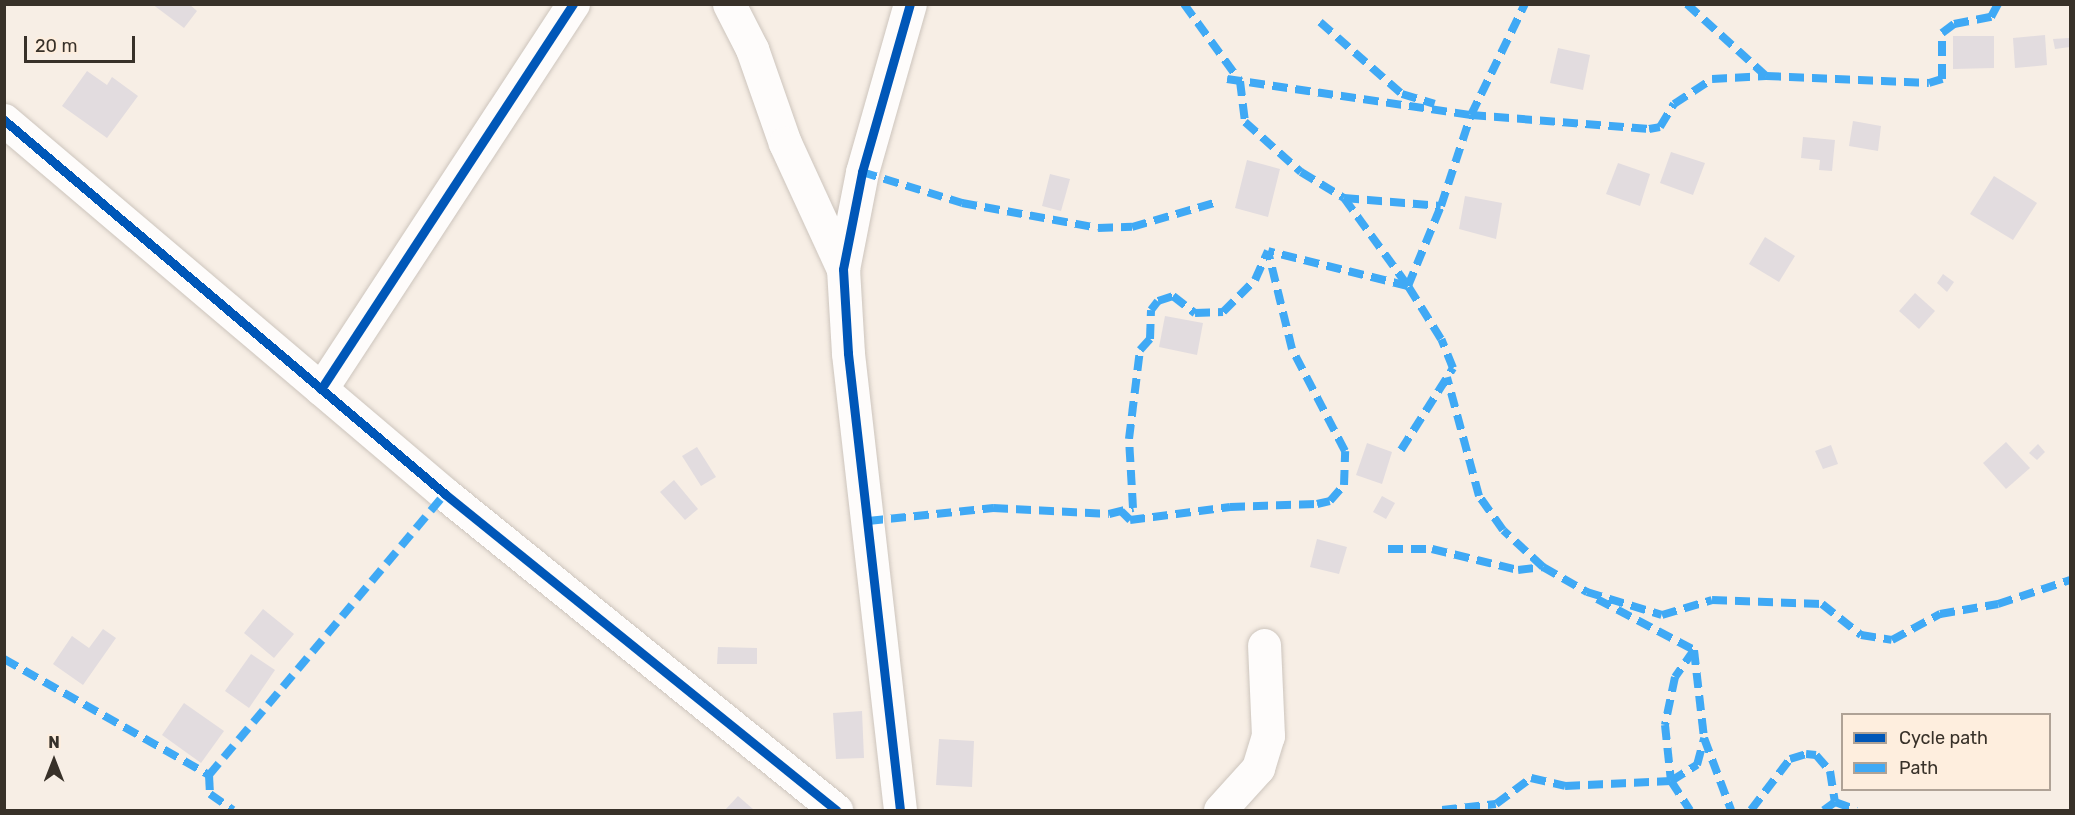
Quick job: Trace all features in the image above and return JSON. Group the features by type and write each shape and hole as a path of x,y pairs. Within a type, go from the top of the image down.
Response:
{"street":[{"path":"321,389 573,4"},
{"path":"729,4 752,49 784,143 843,268"},
{"path":"900,810 848,353 843,268 862,172 910,4"},
{"path":"4,120 321,389 836,810"},
{"path":"1220,810 1258,768 1268,736 1264,645"}],"building":[{"path":"152,4 189,4 197,11 184,28"},
{"path":"2045,35 2047,65 2015,68 2013,38"},
{"path":"1953,36 1994,36 1994,68 1953,69"},
{"path":"2069,38 2070,47 2055,49 2053,39"},
{"path":"1558,48 1590,55 1583,90 1550,83"},
{"path":"87,71 107,85 112,77 138,96 107,138 62,106"},
{"path":"1853,121 1881,126 1878,151 1849,146"},
{"path":"1803,137 1835,140 1832,171 1819,170 1820,160 1801,158"},
{"path":"1671,152 1705,163 1693,195 1660,183"},
{"path":"1247,160 1280,169 1268,217 1235,208"},
{"path":"1618,163 1650,174 1640,206 1606,194"},
{"path":"1050,174 1070,179 1061,211 1042,206"},
{"path":"1994,176 2037,203 2013,240 1970,214"},
{"path":"1465,196 1502,203 1496,239 1459,229"},
{"path":"1765,237 1795,256 1779,282 1749,264"},
{"path":"1943,274 1954,282 1947,292 1937,283"},
{"path":"1915,293 1935,311 1919,329 1899,311"},
{"path":"1165,316 1203,323 1197,355 1159,347"},
{"path":"2006,442 2030,468 2006,489 1983,463"},
{"path":"1367,443 1392,452 1382,484 1356,475"},
{"path":"2038,444 2045,452 2037,460 2029,453"},
{"path":"1831,445 1838,464 1823,469 1815,451"},
{"path":"697,447 716,477 701,486 682,456"},
{"path":"674,480 698,509 685,520 660,492"},
{"path":"1382,496 1395,503 1386,519 1373,512"},
{"path":"1317,539 1347,547 1339,574 1310,567"},
{"path":"263,609 294,634 274,658 244,633"},
{"path":"103,629 116,638 83,685 53,664 72,636 89,648"},
{"path":"718,647 757,648 757,664 717,664"},
{"path":"251,654 275,670 249,708 225,691"},
{"path":"184,703 224,731 201,763 162,735"},
{"path":"862,711 864,758 836,759 833,713"},
{"path":"939,739 974,741 972,787 936,785"},
{"path":"738,796 754,810 725,810"}],"marked path":[{"path":"1184,4 1240,81 1245,122 1301,172 1344,198 1408,286 1268,251"},
{"path":"1401,450 1453,368 1441,339 1408,286 1441,206 1471,115 1525,4"},
{"path":"1227,79 1471,115 1649,129 1660,127 1674,104 1712,79 1766,76 1687,4"},
{"path":"1766,76 1929,83 1942,79 1942,33 1954,24 1991,17 1998,4"},
{"path":"1320,22 1402,94 1434,104"},
{"path":"862,172 962,203 1098,228 1132,227 1214,203"},
{"path":"1344,198 1441,206"},
{"path":"1121,511 1130,520 1230,507 1317,504 1330,501 1344,485 1345,451 1292,349 1268,251"},
{"path":"868,521 993,508 1109,514 1133,508 1129,439 1140,350 1150,339 1151,310 1158,301 1173,296 1195,313 1223,312 1255,280 1268,251"},
{"path":"1388,549 1432,549 1518,570 1543,567 1503,530 1479,496 1447,377"},
{"path":"209,775 445,494"},
{"path":"1543,567 1587,592 1662,615 1712,600 1822,604 1861,635 1892,640 1940,614 1998,604 2070,580"},
{"path":"1597,599 1694,650 1675,677 1665,725 1671,781 1697,765 1704,738"},
{"path":"1694,650 1704,738 1731,810"},
{"path":"4,659 209,775 210,794 233,810"},
{"path":"1751,810 1790,759 1806,754 1816,755 1830,771 1835,802 1824,810"},
{"path":"1442,810 1496,804 1531,778 1565,786 1671,781 1690,810"},
{"path":"1835,802 1857,810"}],"cycle path":[{"path":"321,389 573,4"},
{"path":"900,810 848,353 843,269 862,172 910,4"},
{"path":"4,120 445,494 836,810"}]}
